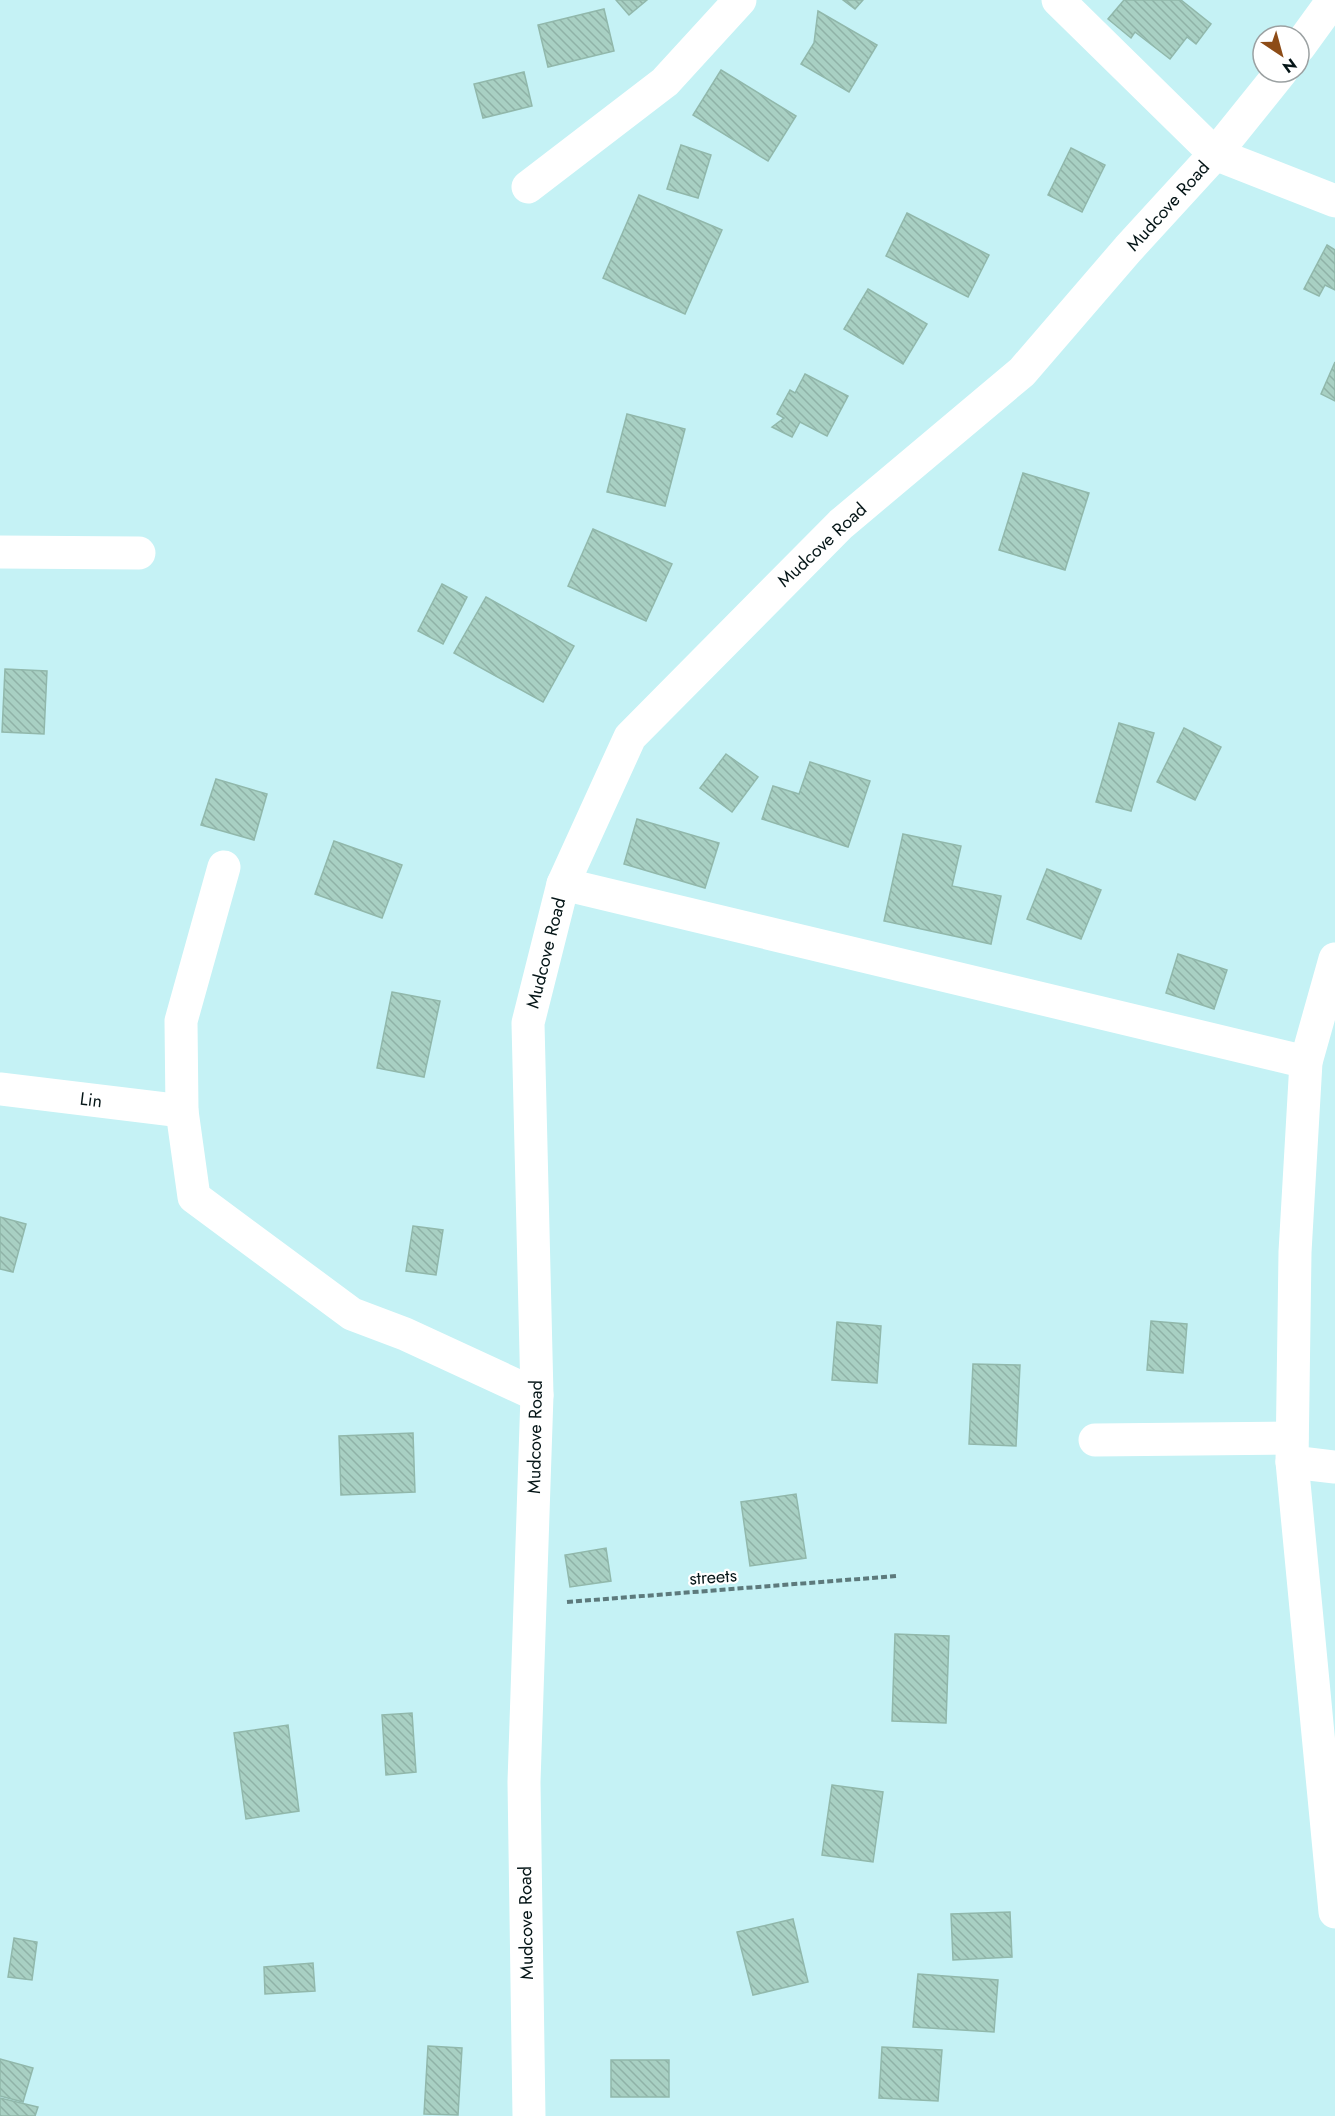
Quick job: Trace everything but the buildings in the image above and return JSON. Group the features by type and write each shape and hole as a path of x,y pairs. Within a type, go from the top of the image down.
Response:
{"street":[{"path":"528,187 665,82 740,0"},
{"path":"1058,0 1215,154 1335,201"},
{"path":"1311,30 1333,0"},
{"name":"Mudcove Road","path":"529,2116 524,1782 537,1395 528,1023 563,884 630,736 841,524 1022,372 1128,249 1215,154 1271,84"},
{"path":"0,552 139,553"},
{"path":"224,867 181,1021 182,1111 194,1197 352,1314 405,1334 537,1395"},
{"path":"563,884 1306,1062"},
{"path":"1335,959 1306,1062 1295,1252 1292,1450 1335,1912"},
{"name":"Lin","path":"0,1089 182,1111"},
{"path":"1095,1440 1292,1450 1335,1467"}],"path":[{"name":"streets","path":"530,1604 897,1576"}]}
